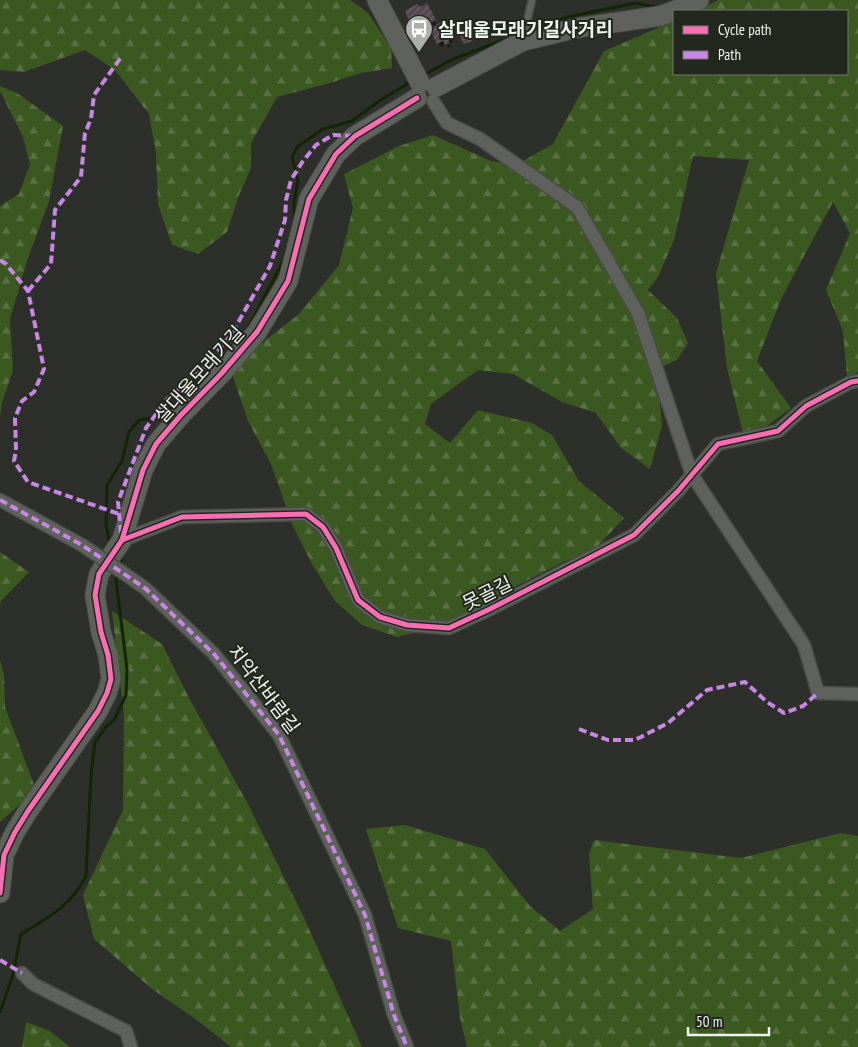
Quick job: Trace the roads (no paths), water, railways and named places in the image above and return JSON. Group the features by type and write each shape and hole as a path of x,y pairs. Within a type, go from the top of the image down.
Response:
{"street":[{"path":"377,0 422,86 447,123 480,139 577,207 638,313 692,475 804,645 818,693 858,694"},
{"name":"살대울모래기길","path":"677,10 699,0"},
{"name":"살대울모래기길","path":"0,893 4,855 15,832 98,711 112,679 95,595 99,574 120,544 143,470 156,444 180,414 221,374 257,332 288,281 309,199 336,154 355,136 422,86 524,34 577,28 673,12"},
{"name":"못골길","path":"120,544 182,517 306,514 323,527 336,548 358,600 380,617 406,625 449,628 634,535 692,475 718,444 778,431 806,406 851,382 858,381"},
{"name":"치악산바람길","path":"0,500 82,545 146,589 214,654 279,735 365,915 394,1016 407,1047"},
{"path":"22,973 33,984 126,1032 130,1047"}],"lane":[{"path":"524,34 532,0"}],"waterway":[{"path":"530,30 567,17 636,3 660,8"},
{"path":"422,76 451,60 511,37"},
{"path":"248,329 283,261 294,221 294,201 298,181 292,157 298,146 323,129 352,121 376,103 412,81"},
{"path":"110,545 106,524 107,485 122,461 129,432 139,420 160,417 189,395"},
{"path":"118,555 122,559 119,567"},
{"path":"0,1012 13,975 21,934 50,916 66,903 86,876 91,775 95,742 114,720 126,695 127,669 116,580 117,573"}],"place":[{"name":"살대울모래기길사거리","path":"419,53"}]}
